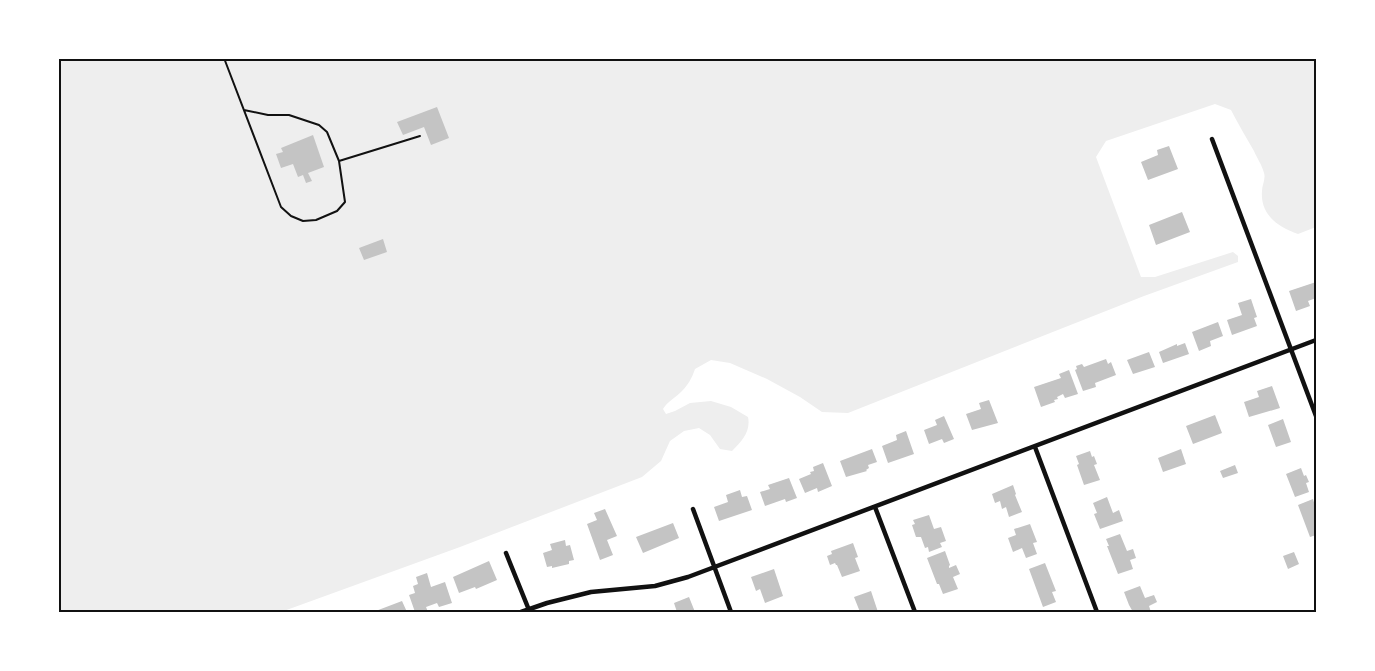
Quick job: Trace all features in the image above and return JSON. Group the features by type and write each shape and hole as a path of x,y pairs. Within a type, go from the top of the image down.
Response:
{"street":[{"path":"1212,138 1317,416"},
{"path":"521,612 591,592 664,584 714,568 1317,340"},
{"path":"1035,447 1097,612"},
{"path":"875,507 915,612"},
{"path":"693,509 731,612"},
{"path":"506,553 529,611"}],"lane":[{"path":"224,58 243,109 281,207 291,216 303,221 316,220 338,211 345,202 339,161 327,132 319,125 290,115 268,115 243,109"},
{"path":"339,161 420,136"}],"shaded area":[{"path":"58,59 1316,59 1316,227 1298,234 1277,224 1267,213 1262,199 1264,175 1261,164 1231,110 1215,104 1106,141 1096,157 1141,277 1155,277 1233,252 1238,256 1238,262 1144,296 848,413 822,412 767,379 730,363 711,360 695,369 686,386 663,409 666,414 690,403 711,401 731,407 748,417 747,431 732,451 720,449 710,435 699,428 684,431 670,441 661,461 642,477 460,547 281,612 59,612"}],"building":[{"path":"437,107 449,138 431,145 424,127 403,135 397,122"},
{"path":"313,135 324,167 308,173 312,181 306,183 303,175 298,177 293,164 281,168 276,154 283,152 281,148"},
{"path":"1169,146 1178,169 1148,180 1141,162 1158,155 1157,150"},
{"path":"1182,212 1190,232 1156,245 1149,225"},
{"path":"383,239 387,252 364,260 359,248"},
{"path":"1316,282 1316,298 1308,301 1310,306 1296,311 1289,291"},
{"path":"1251,299 1257,317 1254,318 1257,326 1232,335 1227,320 1242,315 1238,303"},
{"path":"1218,322 1223,336 1210,341 1211,346 1199,351 1192,332"},
{"path":"1185,343 1189,354 1163,363 1159,352"},
{"path":"1149,352 1155,367 1133,374 1127,360"},
{"path":"1106,359 1108,364 1111,362 1116,375 1095,383 1096,387 1083,391 1075,370 1076,366 1082,364 1084,367"},
{"path":"1069,370 1078,394 1065,398 1063,394 1054,400 1055,402 1041,407 1034,387 1061,378 1059,374"},
{"path":"1272,386 1280,408 1249,417 1244,402 1259,397 1257,391"},
{"path":"989,400 998,423 972,430 966,414 981,409 979,403"},
{"path":"1215,415 1222,433 1193,444 1186,426"},
{"path":"944,416 954,439 944,443 942,439 929,444 924,430 937,425 935,420"},
{"path":"1283,419 1291,442 1276,447 1268,425"},
{"path":"906,431 914,454 888,463 882,446 897,440 896,435"},
{"path":"872,449 877,462 868,465 867,471 846,477 840,461"},
{"path":"1181,449 1186,464 1163,472 1158,458"},
{"path":"1090,451 1097,464 1094,465 1100,480 1084,485 1076,456"},
{"path":"823,463 832,486 818,492 817,488 805,493 799,479 811,474 810,472 814,471 813,467"},
{"path":"1235,465 1238,473 1223,478 1220,471"},
{"path":"1301,468 1309,482 1306,483 1309,492 1295,497 1286,474"},
{"path":"789,478 797,498 786,502 785,499 765,506 760,492 770,489 768,485"},
{"path":"1013,485 1022,512 1009,517 1006,507 1002,509 1000,501 995,503 992,494"},
{"path":"740,490 742,497 747,496 752,510 719,521 714,507 728,502 726,495"},
{"path":"1107,497 1113,513 1119,510 1123,521 1100,529 1094,514 1097,513 1093,503"},
{"path":"1313,499 1316,509 1316,535 1310,537 1298,505"},
{"path":"605,509 617,536 607,540 613,555 600,560 587,524 597,520 594,513"},
{"path":"929,515 934,529 941,527 946,541 940,543 942,547 929,552 921,537 916,537 912,525 915,524 913,520"},
{"path":"673,523 679,538 643,553 636,537"},
{"path":"1030,524 1037,542 1033,543 1037,554 1026,558 1022,548 1013,552 1008,538 1016,535 1014,529"},
{"path":"1120,534 1127,551 1133,549 1136,558 1130,560 1133,569 1118,574 1106,539"},
{"path":"565,540 566,546 570,545 574,560 569,561 569,564 547,567 543,553 552,550 550,544"},
{"path":"853,543 860,571 842,577 837,565 835,563 830,565 827,556 832,554 831,551"},
{"path":"945,551 949,568 956,565 960,574 953,577 958,589 943,594 927,558"},
{"path":"1294,552 1299,564 1288,569 1283,556"},
{"path":"489,561 497,580 459,593 453,577"},
{"path":"1045,563 1056,591 1052,592 1056,602 1043,607 1029,569"},
{"path":"774,569 783,596 765,603 760,589 756,591 751,577"},
{"path":"427,573 431,587 445,582 452,603 439,607 437,603 426,607 428,612 415,612 409,595 415,593 413,586 418,584 416,577"},
{"path":"1140,586 1145,598 1154,595 1157,602 1149,606 1151,612 1133,612 1129,605 1124,592"},
{"path":"871,591 878,612 860,612 854,597"},
{"path":"689,597 695,612 677,612 674,603"},
{"path":"402,601 407,612 373,612"}]}
